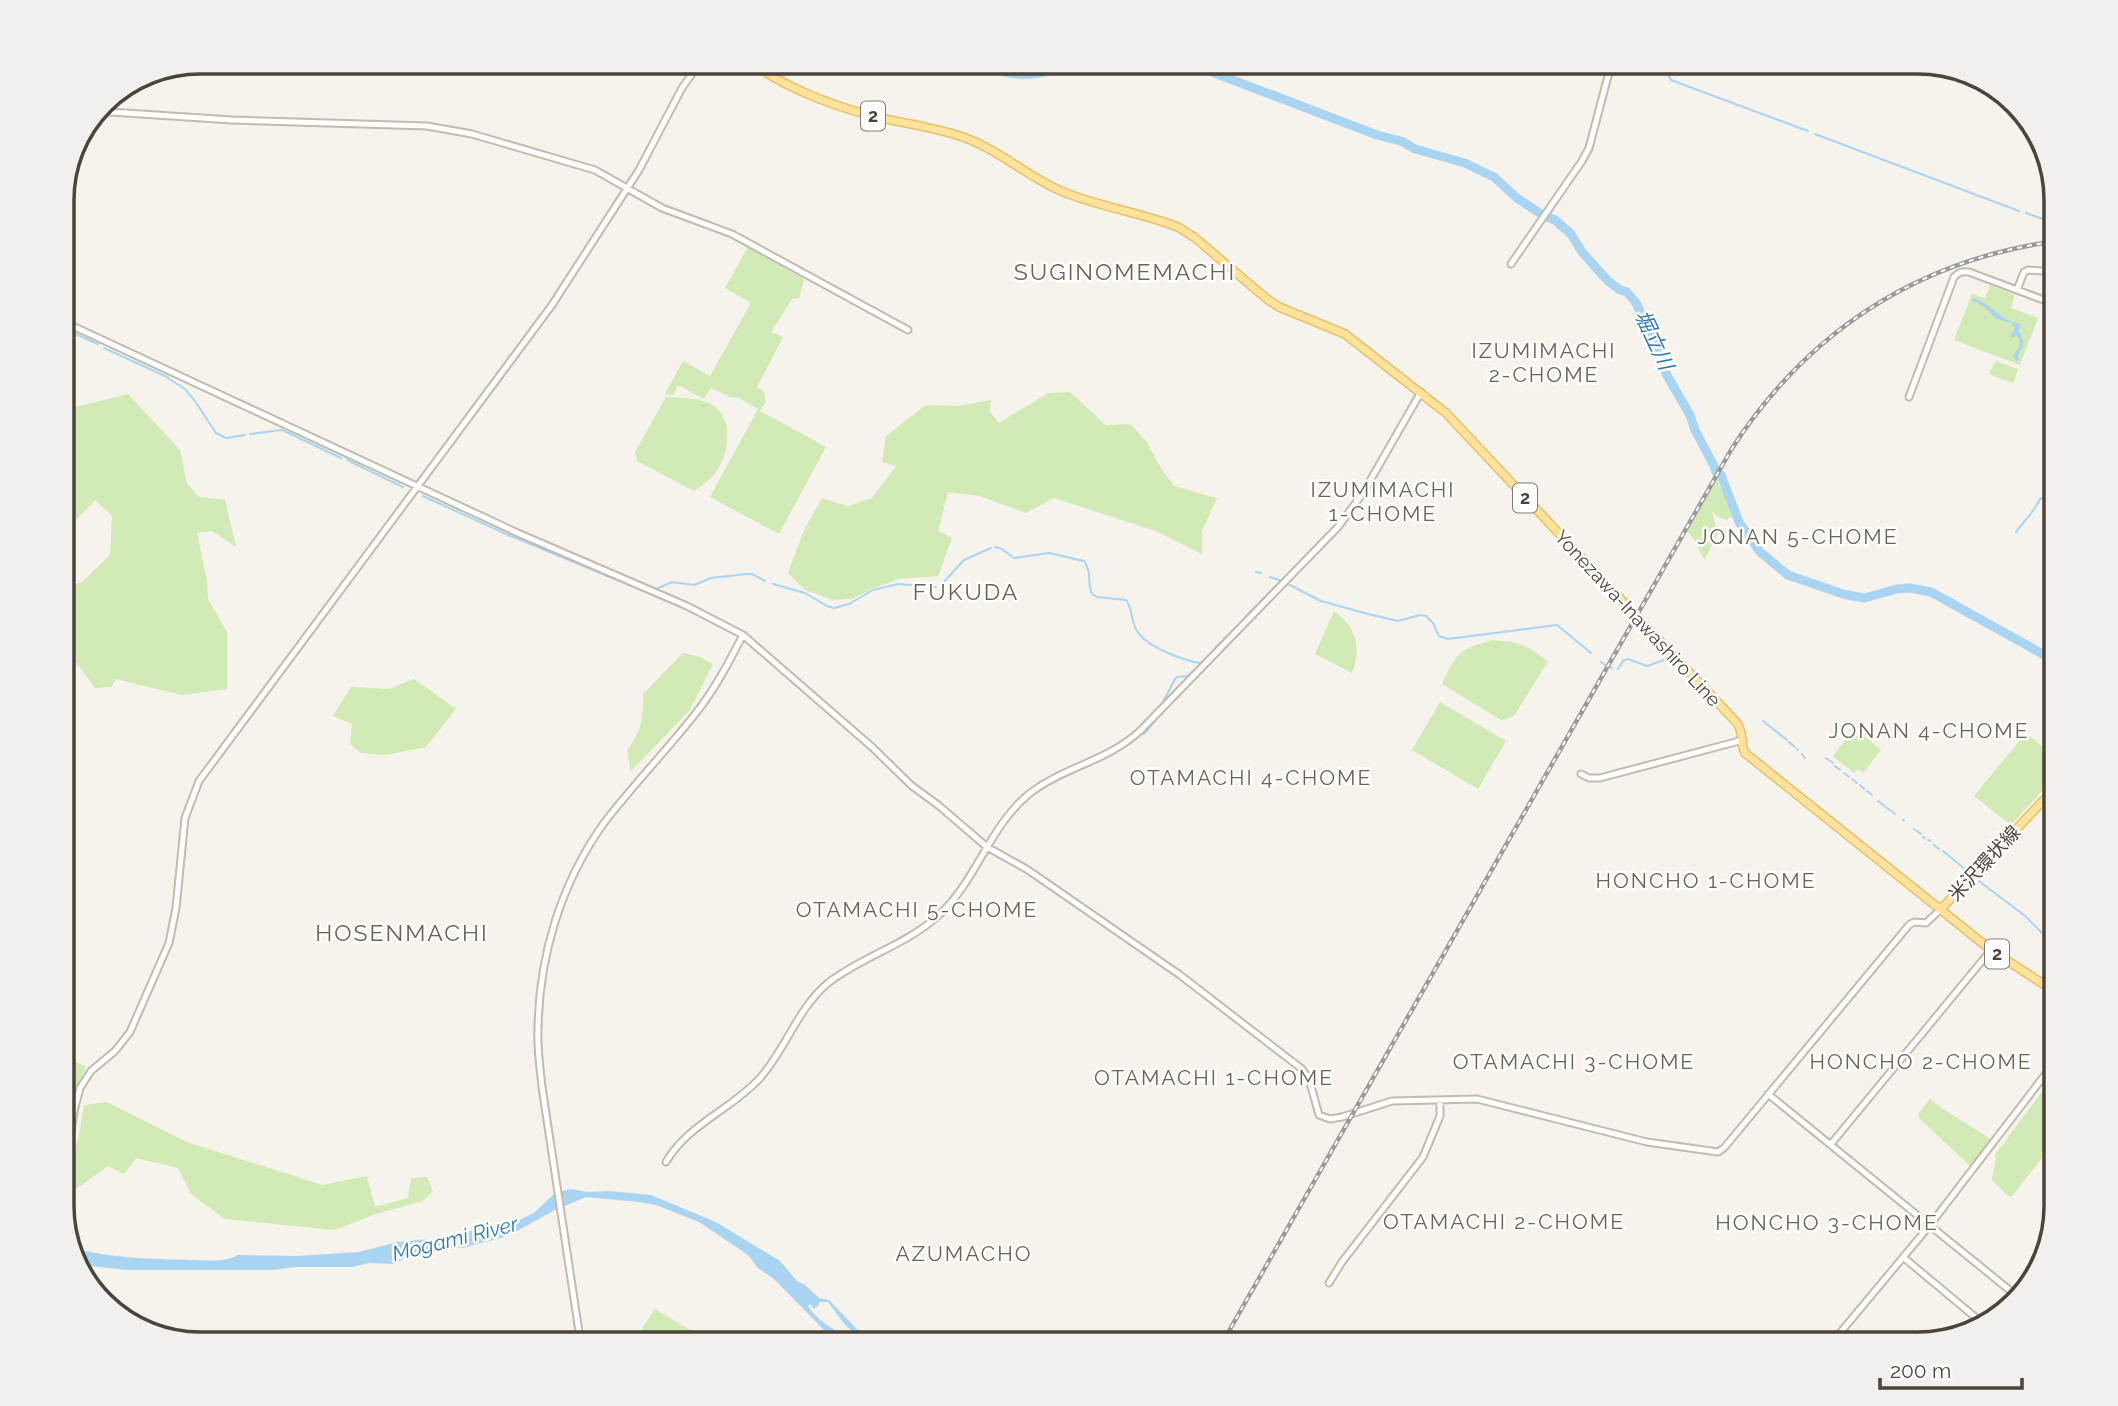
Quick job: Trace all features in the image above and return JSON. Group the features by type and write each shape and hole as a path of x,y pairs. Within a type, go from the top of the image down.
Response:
{"main road":[{"name":"Yonezawa-Inawashiro Line","path":"768,74 832,103 864,114 963,137 1065,192 1178,228 1194,237 1279,307 1345,334 1446,413 1740,727 1745,752 1992,950 2044,984"},
{"name":"米沢環状線","path":"1941,909 2044,800"}],"street":[{"path":"74,1111 80,1088 91,1071 115,1051 130,1032 169,943 176,908 183,829 195,789 207,768 537,327 646,159 692,74"},
{"path":"1511,264 1589,148 1609,74"},
{"path":"109,112 232,120 442,127 472,134 579,164 607,176 662,208 732,234 908,330"},
{"path":"2017,290 2024,272 2044,271"},
{"path":"1909,397 1957,274 1969,272 2044,300"},
{"path":"74,327 520,534 687,606 743,635 872,747 912,786 986,847 1035,875 1196,986 1302,1069 1309,1079 1317,1112 1322,1117 1336,1119 1392,1101 1487,1101 1647,1142 1713,1152 1724,1148 1909,925 1914,922 1926,923 1941,909"},
{"path":"666,1162 691,1130 741,1097 761,1077 818,992 944,911 1007,816 1031,792 1048,781 1118,749 1140,731 1327,538 1363,493 1421,392"},
{"path":"579,1332 542,1087 538,1031 543,968 558,912 576,871 597,834 701,706 723,673 743,635"},
{"path":"1581,774 1589,778 1600,778 1743,740"},
{"path":"1831,1144 1992,950"},
{"path":"1841,1332 1930,1225 2044,1076"},
{"path":"1769,1094 2012,1292"},
{"path":"1329,1283 1342,1262 1423,1157 1440,1115 1440,1100"},
{"path":"1903,1257 1977,1318"}],"green space":[{"path":"748,247 804,279 799,298 792,299 771,332 783,337 757,387 764,392 766,402 760,411 826,447 779,534 710,497 758,409 739,398 711,388 704,399 678,385 673,395 665,394 683,361 710,376 751,303 725,288"},
{"path":"1990,285 2015,295 2011,308 2038,318 2020,365 1954,340 1972,294 1985,298"},
{"path":"1996,361 2018,369 2013,383 1989,374"},
{"path":"1070,392 1106,425 1130,424 1146,441 1174,486 1217,498 1202,531 1202,554 1156,531 1054,498 1026,513 980,496 948,492 938,531 952,538 938,576 899,579 852,599 834,600 805,590 788,573 804,530 822,498 848,506 872,498 896,466 882,462 886,436 926,405 957,406 991,400 990,412 999,423 1048,393"},
{"path":"128,394 180,450 187,483 199,497 225,500 236,547 212,531 197,533 208,599 227,632 227,689 182,695 116,679 111,687 95,688 74,659 74,584 82,582 110,555 112,516 95,500 74,522 74,407"},
{"path":"666,397 704,401 722,414 725,422 727,442 722,461 712,477 694,491 637,461 635,452"},
{"path":"1717,477 1732,517 1722,519 1712,512 1718,534 1704,560 1696,542 1687,531"},
{"path":"1334,611 1348,624 1355,639 1357,647 1352,673 1315,654"},
{"path":"1493,640 1522,645 1548,661 1514,716 1501,720 1442,684 1460,653"},
{"path":"683,653 713,664 690,710 631,771 627,750 641,724 643,694"},
{"path":"414,679 456,709 426,747 385,755 361,753 350,744 352,724 333,716 351,687 389,689"},
{"path":"1440,702 1506,741 1478,789 1412,750"},
{"path":"1854,728 1881,750 1863,773 1858,769 1854,773 1833,756"},
{"path":"2026,733 2044,748 2044,789 2011,825 1974,796"},
{"path":"74,1061 86,1067 74,1099"},
{"path":"2044,1089 2044,1155 2012,1196 2008,1196 1992,1180 1996,1158 1994,1156"},
{"path":"1930,1099 1992,1140 1972,1168 1919,1118 1918,1114"},
{"path":"107,1102 187,1142 322,1185 367,1176 375,1207 408,1198 411,1178 427,1177 433,1192 423,1201 379,1213 334,1230 225,1219 191,1194 178,1168 136,1158 124,1174 108,1166 74,1190 74,1152 84,1105"},
{"path":"655,1309 692,1331 691,1332 640,1332"}],"water":[{"path":"1972,298 2007,319 2021,324 2018,331 2023,343 2019,359 2016,361 2013,355 2020,346 2019,338 2016,335 2013,338 2011,336 2015,327 1995,318"},
{"name":"Mogami River","path":"570,1189 651,1195 716,1222 780,1261 797,1281 819,1298 829,1300 860,1332 853,1332 846,1326 828,1302 819,1302 814,1309 810,1304 808,1306 818,1318 840,1332 827,1332 774,1279 758,1268 748,1255 699,1222 656,1205 639,1202 586,1197 555,1210 508,1236 462,1248 443,1247 417,1253 393,1264 369,1263 352,1267 295,1267 273,1270 127,1270 88,1265 81,1250 130,1257 209,1261 238,1255 296,1256 359,1252 397,1242 439,1238 520,1220 535,1212 555,1193"}],"waterway":[{"name":"堀立川","path":"1018,74 1030,74"},
{"name":"堀立川","path":"1217,74 1377,135 1401,141 1415,149 1465,163 1494,177 1517,198 1555,220 1571,234 1582,252 1608,281 1627,292 1636,303 1668,377 1690,415 1716,472 1721,475 1739,522 1760,552 1788,575 1843,594 1864,598 1897,589 1910,588 1931,592 2044,655"},
{"path":"1668,74 1671,80 1808,131"},
{"path":"1815,134 2019,211"},
{"path":"2026,213 2044,219"},
{"path":"74,333 98,344"},
{"path":"104,348 169,379"},
{"path":"171,380 185,389 216,433 226,438 245,435"},
{"path":"250,434 282,430 341,458"},
{"path":"347,460 403,487"},
{"path":"423,496 506,534 651,594"},
{"path":"2016,532 2040,499 2044,498"},
{"path":"995,547 1014,558 1049,553 1084,561 1092,594 1126,600 1135,627 1142,637 1166,652 1201,663"},
{"path":"942,584 964,560 991,548"},
{"path":"1256,572 1261,573"},
{"path":"658,588 672,582 694,585 711,578 747,574 765,581"},
{"path":"1270,577 1282,581"},
{"path":"773,584 805,593 834,608 849,604 873,590 898,584 936,587"},
{"path":"1246,616 1278,584"},
{"path":"1288,584 1321,601 1398,621 1426,616 1439,636 1448,639 1557,625 1591,653"},
{"path":"1215,648 1239,624"},
{"path":"1199,665 1213,651"},
{"path":"1618,669 1623,661 1628,659 1647,666 1670,658"},
{"path":"1601,662 1605,665"},
{"path":"1163,702 1175,679 1188,676 1193,671"},
{"path":"1144,734 1155,721"},
{"path":"1763,721 1787,740"},
{"path":"1789,742 1795,747"},
{"path":"1802,754 1805,758"},
{"path":"1826,758 1833,763"},
{"path":"1835,766 1840,770"},
{"path":"1844,773 1849,777"},
{"path":"1852,779 1857,783"},
{"path":"1860,785 1864,789"},
{"path":"1867,791 1872,795"},
{"path":"1878,801 1895,814"},
{"path":"1914,829 1921,834"},
{"path":"1934,845 1939,849"},
{"path":"1943,851 1966,870"},
{"path":"1979,881 2025,916 2044,935"}],"railway":[{"path":"1228,1332 1731,450 1761,408 1794,370 1831,337 1870,308 1912,284 1958,265 2044,244"}],"district":[{"name":"SUGINOMEMACHI","path":"1125,272"},
{"name":"IZUMIMACHI 2-CHOME","path":"1544,363"},
{"name":"IZUMIMACHI 1-CHOME","path":"1383,502"},
{"name":"JONAN 5-CHOME","path":"1798,537"},
{"name":"FUKUDA","path":"966,592"},
{"name":"JONAN 4-CHOME","path":"1929,731"},
{"name":"OTAMACHI 4-CHOME","path":"1251,778"},
{"name":"HONCHO 1-CHOME","path":"1706,881"},
{"name":"OTAMACHI 5-CHOME","path":"917,910"},
{"name":"HOSENMACHI","path":"402,933"},
{"name":"OTAMACHI 3-CHOME","path":"1574,1062"},
{"name":"HONCHO 2-CHOME","path":"1921,1062"},
{"name":"OTAMACHI 1-CHOME","path":"1214,1078"},
{"name":"OTAMACHI 2-CHOME","path":"1504,1222"},
{"name":"HONCHO 3-CHOME","path":"1827,1223"},
{"name":"AZUMACHO","path":"964,1254"}]}
